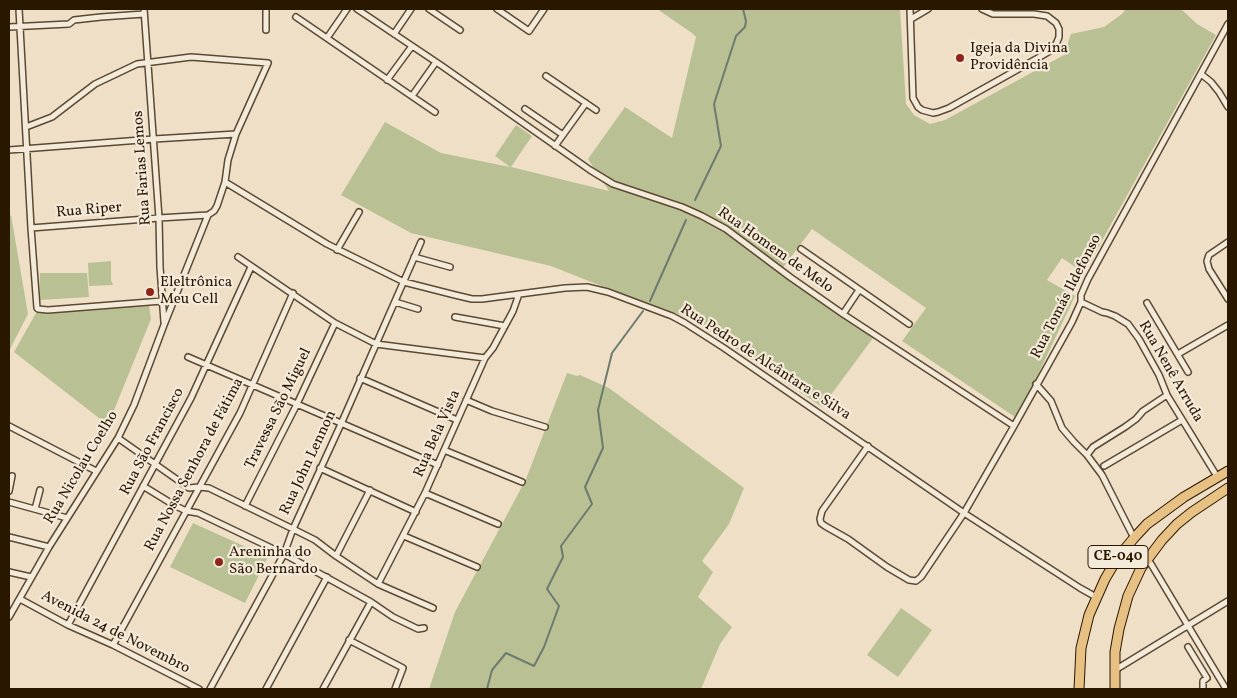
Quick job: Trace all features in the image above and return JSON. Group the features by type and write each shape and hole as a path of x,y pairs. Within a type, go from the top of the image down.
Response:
{"highway":[{"name":"CE-040","path":"1079,689 1082,641 1096,597 1112,566 1134,538 1148,524 1184,497 1228,471"},
{"name":"CE-040","path":"1115,689 1115,652 1124,610 1141,568 1170,531 1184,518 1227,491"}],"street":[{"path":"20,9 37,308 48,310 162,301"},
{"path":"266,9 266,30"},
{"path":"327,38 347,9"},
{"name":"Rua Homem de Melo","path":"357,9 364,11 394,34 590,170 614,184 682,207 726,229 843,314 1014,426"},
{"path":"394,34 411,9"},
{"path":"429,9 460,30"},
{"path":"496,9 529,31 544,9"},
{"path":"910,9 914,98 918,107 932,113 948,108 1049,52 1058,42 1059,29 1056,23 1047,16 1034,14 993,14 982,9"},
{"path":"911,19 928,9"},
{"path":"9,27 68,24 74,20 144,11"},
{"name":"Rua Farias Lemos","path":"144,11 154,139 164,325"},
{"path":"296,17 434,112"},
{"name":"Rua Tomás Ildefonso","path":"868,446 822,511 821,523 848,539 904,578 916,581 922,577 964,513 1014,426 1072,322 1080,302 1080,295 1088,279 1228,24"},
{"path":"387,80 412,46"},
{"name":"Rua Nicolau Coelho","path":"9,617 31,577 118,438 134,405 208,216 217,206 225,182 228,160 236,134 268,63 191,57 148,62"},
{"path":"26,127 52,117 95,84 137,64 148,62"},
{"path":"412,96 436,62"},
{"path":"1201,74 1219,92 1228,108"},
{"path":"546,76 596,110"},
{"path":"555,146 586,103"},
{"path":"525,109 563,135"},
{"path":"9,150 236,134"},
{"name":"Rua Pedro de Alcântara e Silva","path":"225,182 337,250 404,282 472,299 587,287 608,292 660,311 685,323 964,513 1063,578 1096,597"},
{"path":"337,250 359,212"},
{"name":"Rua Riper","path":"31,228 208,216"},
{"name":"Rua John Lennon","path":"210,689 284,554 293,529 421,242"},
{"path":"1228,242 1207,258 1207,265 1228,299"},
{"path":"801,250 909,324"},
{"path":"238,257 335,322 376,344 485,358"},
{"path":"414,257 450,267"},
{"name":"Rua São Francisco","path":"68,624 191,398 251,266"},
{"path":"843,314 859,290"},
{"name":"Rua Nossa Senhora de Fátima","path":"112,645 240,413 293,293"},
{"name":"Rua Bela Vista","path":"378,584 416,512 485,358 505,326 516,305 519,294"},
{"path":"394,302 418,309"},
{"name":"Rua Nenê Arruda","path":"1080,302 1115,316 1128,324 1159,374 1167,395 1218,478"},
{"path":"1147,303 1188,372"},
{"path":"455,317 505,326"},
{"name":"Travessa São Miguel","path":"245,506 297,404 335,322"},
{"path":"1178,354 1228,325"},
{"path":"188,358 438,465"},
{"path":"360,378 457,420"},
{"path":"1036,384 1051,401 1062,428 1087,454 1102,475 1134,538"},
{"path":"1087,454 1093,447 1125,427 1143,411 1167,395"},
{"path":"466,400 492,411 545,427"},
{"path":"1104,466 1182,420"},
{"path":"9,426 96,471"},
{"path":"118,438 189,488 209,488 293,529 315,540 378,584 433,608"},
{"path":"444,450 522,482"},
{"path":"320,468 416,512"},
{"path":"9,491 12,476"},
{"path":"143,486 186,511 198,513 284,554 370,602 392,617 418,629 424,628"},
{"path":"35,509 40,490"},
{"path":"336,556 370,490"},
{"path":"425,493 498,524"},
{"path":"9,502 67,518"},
{"path":"404,536 477,567"},
{"path":"9,537 49,548"},
{"path":"1148,559 1226,689"},
{"path":"9,572 31,577"},
{"path":"266,689 327,577"},
{"name":"Avenida 24 de Novembro","path":"20,599 199,689"},
{"path":"1114,670 1228,601"},
{"path":"323,689 370,602"},
{"path":"9,603 16,605"},
{"path":"349,640 402,668 395,689"},
{"path":"1188,647 1208,678"},
{"path":"1203,689 1203,681 1216,673"}],"green space":[{"path":"657,9 900,9 906,104 914,115 930,124 945,120 1064,55 1071,34 1104,27 1126,9 1181,9 1197,24 1216,35 1084,273 1062,258 1047,280 1075,296 1034,383 1015,417 902,341 926,308 812,229 779,273 873,338 822,407 692,319 551,266 411,233 341,195 385,122 441,153 510,167 495,156 516,125 532,136 511,167 609,191 588,159 625,107 672,138 696,37"},
{"path":"11,215 28,314 9,351 9,216"},
{"path":"111,261 111,280 113,285 89,286 88,263"},
{"path":"40,273 87,273 89,297 39,300"},
{"path":"149,305 151,319 108,425 14,352 36,313"},
{"path":"567,373 580,375 609,388 744,488 729,524 702,561 713,572 698,597 732,627 720,644 701,689 429,689 455,612 526,479"},
{"name":"Areninha do São Bernardo","path":"193,523 268,557 245,603 170,567"},
{"path":"901,608 932,630 898,677 867,655"}],"waterway":[{"path":"695,200 721,146 714,104 736,36 745,27 746,21 743,9"},
{"path":"650,301 686,220"},
{"path":"487,689 492,670 506,653 534,666 544,647 559,606 547,589 563,557 561,546 592,504 585,487 603,448 598,410 612,353 643,311"}],"place":[{"name":"Igeja da Divina Providência","path":"960,58"},
{"name":"Eleltrônica Meu Cell","path":"150,292"},
{"name":"Areninha do São Bernardo","path":"219,562"}]}
